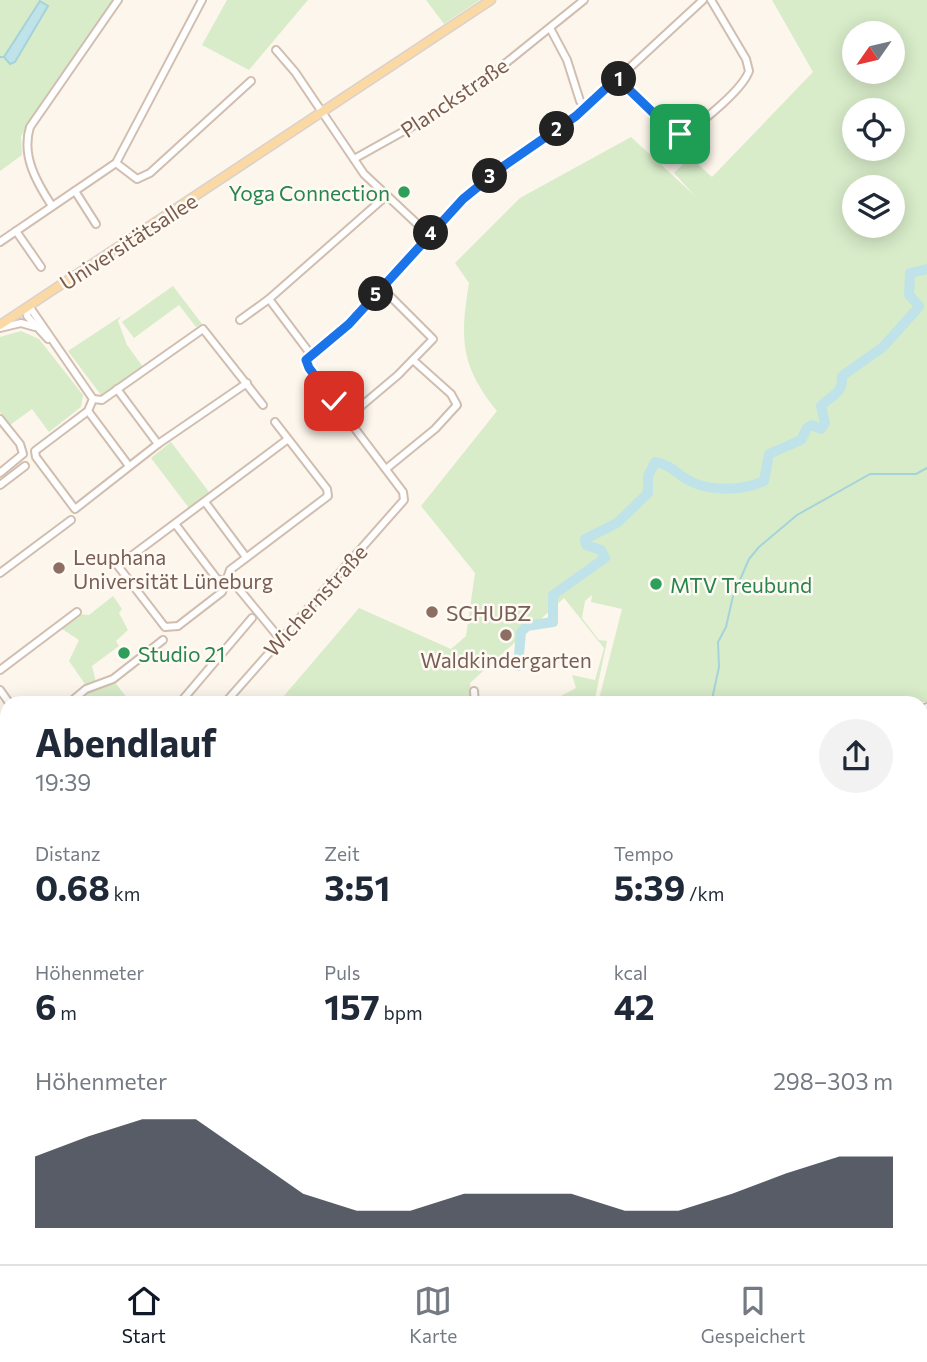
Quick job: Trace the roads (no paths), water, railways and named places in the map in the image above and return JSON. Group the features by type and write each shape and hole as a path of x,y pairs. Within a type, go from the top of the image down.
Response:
{"main road":[{"name":"Universitätsallee","path":"0,327 491,0"}],"street":[{"path":"52,206 38,184 27,151 30,127 118,0"},
{"path":"0,242 116,163 202,0"},
{"name":"Planckstraße","path":"354,159 438,112 584,0"},
{"path":"413,360 451,394 457,405 435,429 386,469 307,364 312,356 349,324 429,235 488,178 586,108 703,0"},
{"path":"617,78 673,131 684,133 694,127 741,84 749,71 746,59 711,0"},
{"path":"550,28 567,60 580,101 586,108"},
{"path":"276,50 295,72 354,159 385,197 429,235"},
{"path":"116,163 136,179 150,173 251,81"},
{"path":"75,191 96,224"},
{"path":"240,320 269,299 385,197"},
{"path":"16,231 41,267"},
{"path":"347,418 413,360 433,337 382,288"},
{"path":"269,299 312,356"},
{"path":"29,306 27,316 55,345"},
{"path":"29,306 93,400"},
{"name":"Universitätsallee","path":"0,327 21,323 36,327"},
{"path":"93,400 102,400 203,329 263,405"},
{"path":"35,451 36,457 75,509 158,444 247,383"},
{"path":"117,389 158,444"},
{"path":"0,473 23,454 35,451 88,411 93,400"},
{"path":"88,411 129,466"},
{"path":"0,419 20,444 23,454"},
{"path":"275,422 327,489 328,496 230,570 222,592 178,626 173,629 165,627 118,566 288,439"},
{"path":"0,485 25,466"},
{"name":"Wichernstraße","path":"231,696 394,513 405,496 386,469"},
{"path":"205,502 246,557"},
{"path":"0,573 71,520"},
{"path":"176,525 217,579 234,583 281,640"},
{"path":"0,670 77,612"},
{"path":"186,696 252,618"},
{"path":"78,696 86,689 113,679 163,640"},
{"path":"474,691 474,696"}],"water":[{"path":"40,1 48,6 15,62 10,64 4,57"}],"waterway":[{"path":"518,666 521,632 527,626 553,622 553,595 605,558 601,550 586,545 585,539 617,523 648,493 648,476 655,462 706,487 736,488 764,481 769,454 801,440 807,428 812,425 821,429 825,423 821,406 837,393 842,376 883,347 917,309 919,306 909,295 910,273 927,269"},
{"path":"713,696 719,667 718,642 726,627 733,596 749,559 759,547 797,515 870,474 916,474 927,468"}],"place":[{"name":"Yoga Connection","path":"404,192"},
{"name":"Leuphana Universität Lüneburg","path":"59,568"},
{"name":"MTV Treubund","path":"656,584"},
{"name":"SCHUBZ","path":"432,612"},
{"name":"Waldkindergarten","path":"506,635"},
{"name":"Studio 21","path":"124,653"}]}
